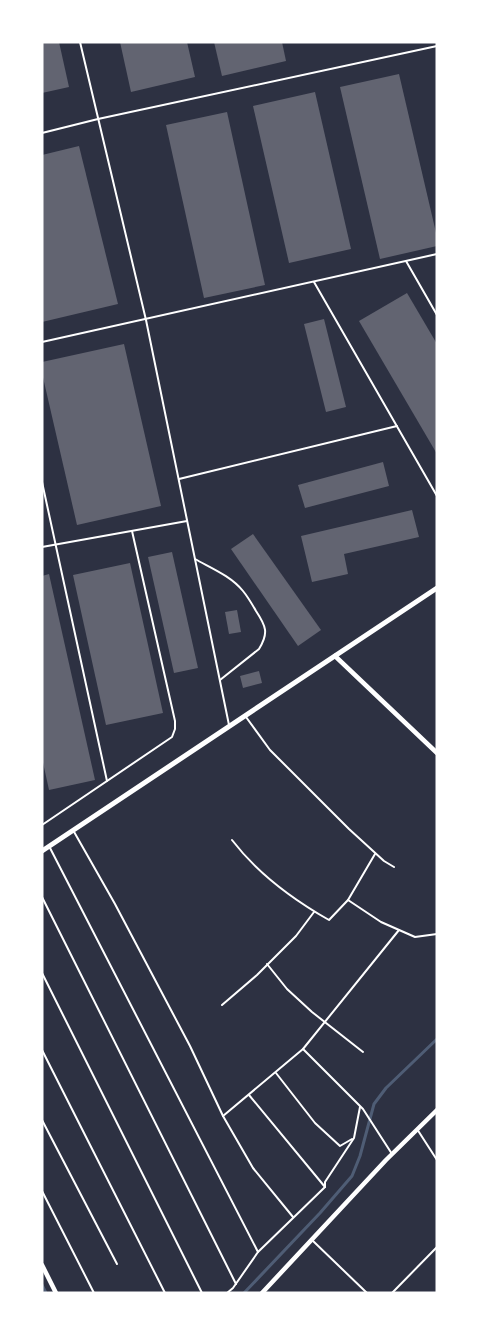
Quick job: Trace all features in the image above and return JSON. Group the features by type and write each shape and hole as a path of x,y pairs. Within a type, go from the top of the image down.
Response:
{"street":[{"path":"42,851 437,588"},
{"path":"335,656 437,753"},
{"path":"262,1293 392,1154 437,1110"},
{"path":"42,1265 56,1293"}],"lane":[{"path":"80,42 146,320 229,725"},
{"path":"42,133 437,46"},
{"path":"42,342 437,254"},
{"path":"406,261 437,315"},
{"path":"314,282 437,496"},
{"path":"179,479 397,426"},
{"path":"42,482 107,781"},
{"path":"42,547 187,520"},
{"path":"42,825 172,737 175,729 132,531"},
{"path":"195,559 242,589 265,624 266,634 259,650 220,680"},
{"path":"245,715 270,750 375,854 394,867"},
{"path":"73,830 190,1046 223,1116 253,1168 294,1217"},
{"path":"232,840 267,879 328,920 348,900 375,854"},
{"path":"49,846 258,1252"},
{"path":"42,897 236,1284"},
{"path":"348,900 381,922 415,937 437,934"},
{"path":"222,1005 296,936 314,912"},
{"path":"223,1116 303,1049 399,930"},
{"path":"267,964 287,990 363,1052"},
{"path":"42,973 202,1293"},
{"path":"303,1049 366,1114 392,1154"},
{"path":"42,1050 165,1293"},
{"path":"276,1073 315,1123 340,1146 354,1138"},
{"path":"249,1095 325,1187"},
{"path":"227,1293 258,1252 325,1187 325,1182 354,1138 360,1107"},
{"path":"42,1120 117,1264"},
{"path":"417,1129 437,1160"},
{"path":"42,1191 94,1293"},
{"path":"312,1240 367,1293"},
{"path":"392,1293 437,1247"}],"building":[{"path":"42,42 59,42 69,87 42,93"},
{"path":"120,42 187,42 195,77 131,92"},
{"path":"214,42 282,42 286,61 222,76"},
{"path":"399,74 437,237 437,246 380,259 340,87"},
{"path":"315,92 351,249 289,263 253,106"},
{"path":"227,112 265,285 204,298 166,125"},
{"path":"79,146 118,304 42,322 42,155"},
{"path":"407,293 437,344 437,454 359,321"},
{"path":"324,319 346,407 326,412 304,324"},
{"path":"124,344 161,506 77,525 42,373 42,362"},
{"path":"383,462 389,486 305,508 298,485"},
{"path":"412,510 419,537 344,554 348,574 312,582 301,536"},
{"path":"253,534 321,630 298,646 231,549"},
{"path":"172,552 198,668 174,673 148,557"},
{"path":"130,563 163,713 106,725 73,575"},
{"path":"49,574 95,780 49,790 42,758 42,576"},
{"path":"237,610 241,632 229,634 225,612"},
{"path":"259,671 262,683 243,688 240,676"}],"waterway":[{"path":"244,1293 352,1176 360,1156 374,1104 386,1088 437,1039"},
{"path":"42,1285 46,1293"}]}
